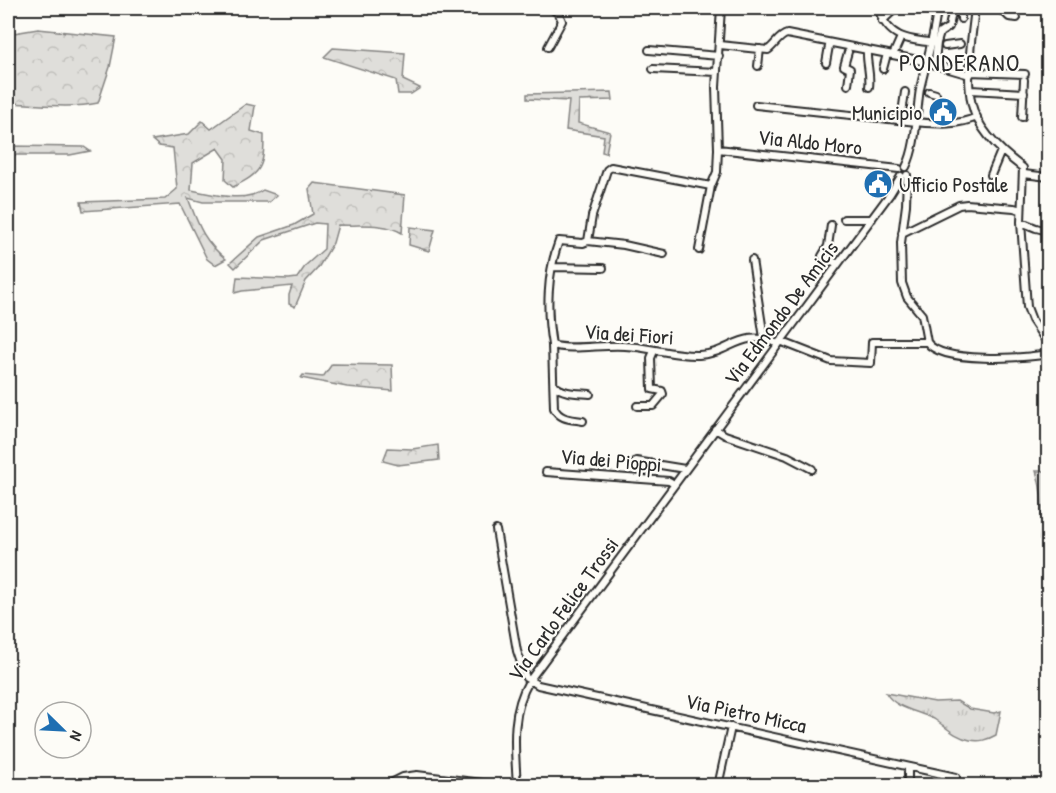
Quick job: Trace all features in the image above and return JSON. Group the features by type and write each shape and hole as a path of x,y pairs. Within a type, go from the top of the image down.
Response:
{"street":[{"path":"548,47 562,21 559,14 551,8"},
{"path":"699,250 711,186 717,172 716,87 721,8"},
{"path":"878,8 882,21 888,29 901,37 938,45 960,44"},
{"path":"882,21 896,8"},
{"path":"938,8 934,27 938,45"},
{"path":"937,66 935,61 940,33 949,27 953,8"},
{"path":"960,18 961,8"},
{"path":"975,8 970,74 972,105 992,141 1023,168 1020,222 1028,307 1032,320 1048,344"},
{"path":"994,8 1009,17 1017,18"},
{"path":"720,45 768,50 788,34 970,74 1025,77 1022,117"},
{"path":"883,69 901,37"},
{"path":"826,63 830,44"},
{"name":"Via Edmondo De Amicis","path":"643,527 872,219 903,172 911,154 928,63 938,45"},
{"path":"758,66 760,49"},
{"path":"848,85 850,69 844,66 849,49"},
{"path":"649,50 719,56"},
{"path":"867,50 866,62 871,73 869,87"},
{"path":"653,69 717,72"},
{"path":"971,90 1024,93"},
{"path":"924,91 936,94"},
{"path":"901,120 904,92"},
{"path":"756,105 934,124 957,124 977,117"},
{"name":"Via Aldo Moro","path":"718,149 903,172"},
{"path":"992,175 1001,151"},
{"path":"588,241 592,216 611,167 711,186"},
{"path":"903,172 906,206 902,233 902,284 907,297 922,315 927,342 934,349 978,358 1048,354"},
{"path":"1024,174 1048,177"},
{"path":"902,233 955,207 967,204 1021,210"},
{"path":"844,219 872,219"},
{"path":"1020,222 1048,231"},
{"path":"831,225 828,246 822,256 838,264"},
{"path":"583,421 563,418 554,408 552,345 548,317 552,259 559,241 624,245 664,254"},
{"path":"752,260 764,338 831,361 871,363 872,342 927,342"},
{"path":"552,267 603,268"},
{"name":"Via dei Fiori","path":"552,345 626,346 701,355 734,343 764,338"},
{"path":"637,406 653,406 663,394 662,391 652,389 651,358 654,351"},
{"path":"553,384 558,390 590,394"},
{"path":"715,429 725,435 787,456 812,469"},
{"path":"636,461 685,469"},
{"name":"Via dei Pioppi","path":"546,472 669,481 674,484"},
{"name":"Via Carlo Felice Trossi","path":"517,786 517,710 521,694 643,527"},
{"path":"496,530 516,651 529,681"},
{"name":"Via Pietro Micca","path":"529,681 538,685 956,777"},
{"path":"718,786 731,727"},
{"path":"908,767 908,786"},
{"path":"385,786 403,777 417,775 507,786"}],"green space":[{"path":"38,29 116,37 110,67 98,103 65,106 8,103 8,34"},
{"path":"333,48 405,53 403,80 420,88 411,94 398,94 396,80 324,57"},
{"path":"612,92 613,100 579,101 578,123 610,132 606,153 602,152 604,136 566,130 569,101 527,99 527,94"},
{"path":"246,104 255,106 251,131 264,135 262,162 256,173 233,187 225,180 226,159 218,148 193,163 191,190 238,197 263,190 277,195 269,202 203,202 188,198 198,224 207,239 226,259 215,265 207,259 180,204 83,211 81,202 165,199 177,189 173,148 159,146 152,140 189,134 202,121 211,129"},
{"path":"8,146 84,147 90,151 70,155 8,155"},
{"path":"314,183 405,195 402,233 388,227 338,225 333,243 318,268 306,281 295,307 289,304 292,286 235,293 237,277 297,278 306,265 324,249 325,224 315,223 264,240 235,268 230,263 259,237 294,225 313,214 309,189"},
{"path":"410,227 435,230 429,251 409,245"},
{"path":"332,364 392,365 393,391 347,387 301,378 303,375 323,377"},
{"path":"438,445 439,460 398,465 383,461 388,448 412,449"},
{"path":"1036,471 1048,471 1048,511 1044,541 1040,540 1042,514"},
{"path":"886,693 935,702 957,701 970,709 994,713 1001,711 996,735 980,741 965,739 934,719 895,703"}],"place":[{"name":"Municipio","path":"943,112"},
{"name":"Ufficio Postale","path":"878,184"}],"district":[{"name":"PONDERANO","path":"960,62"}]}
